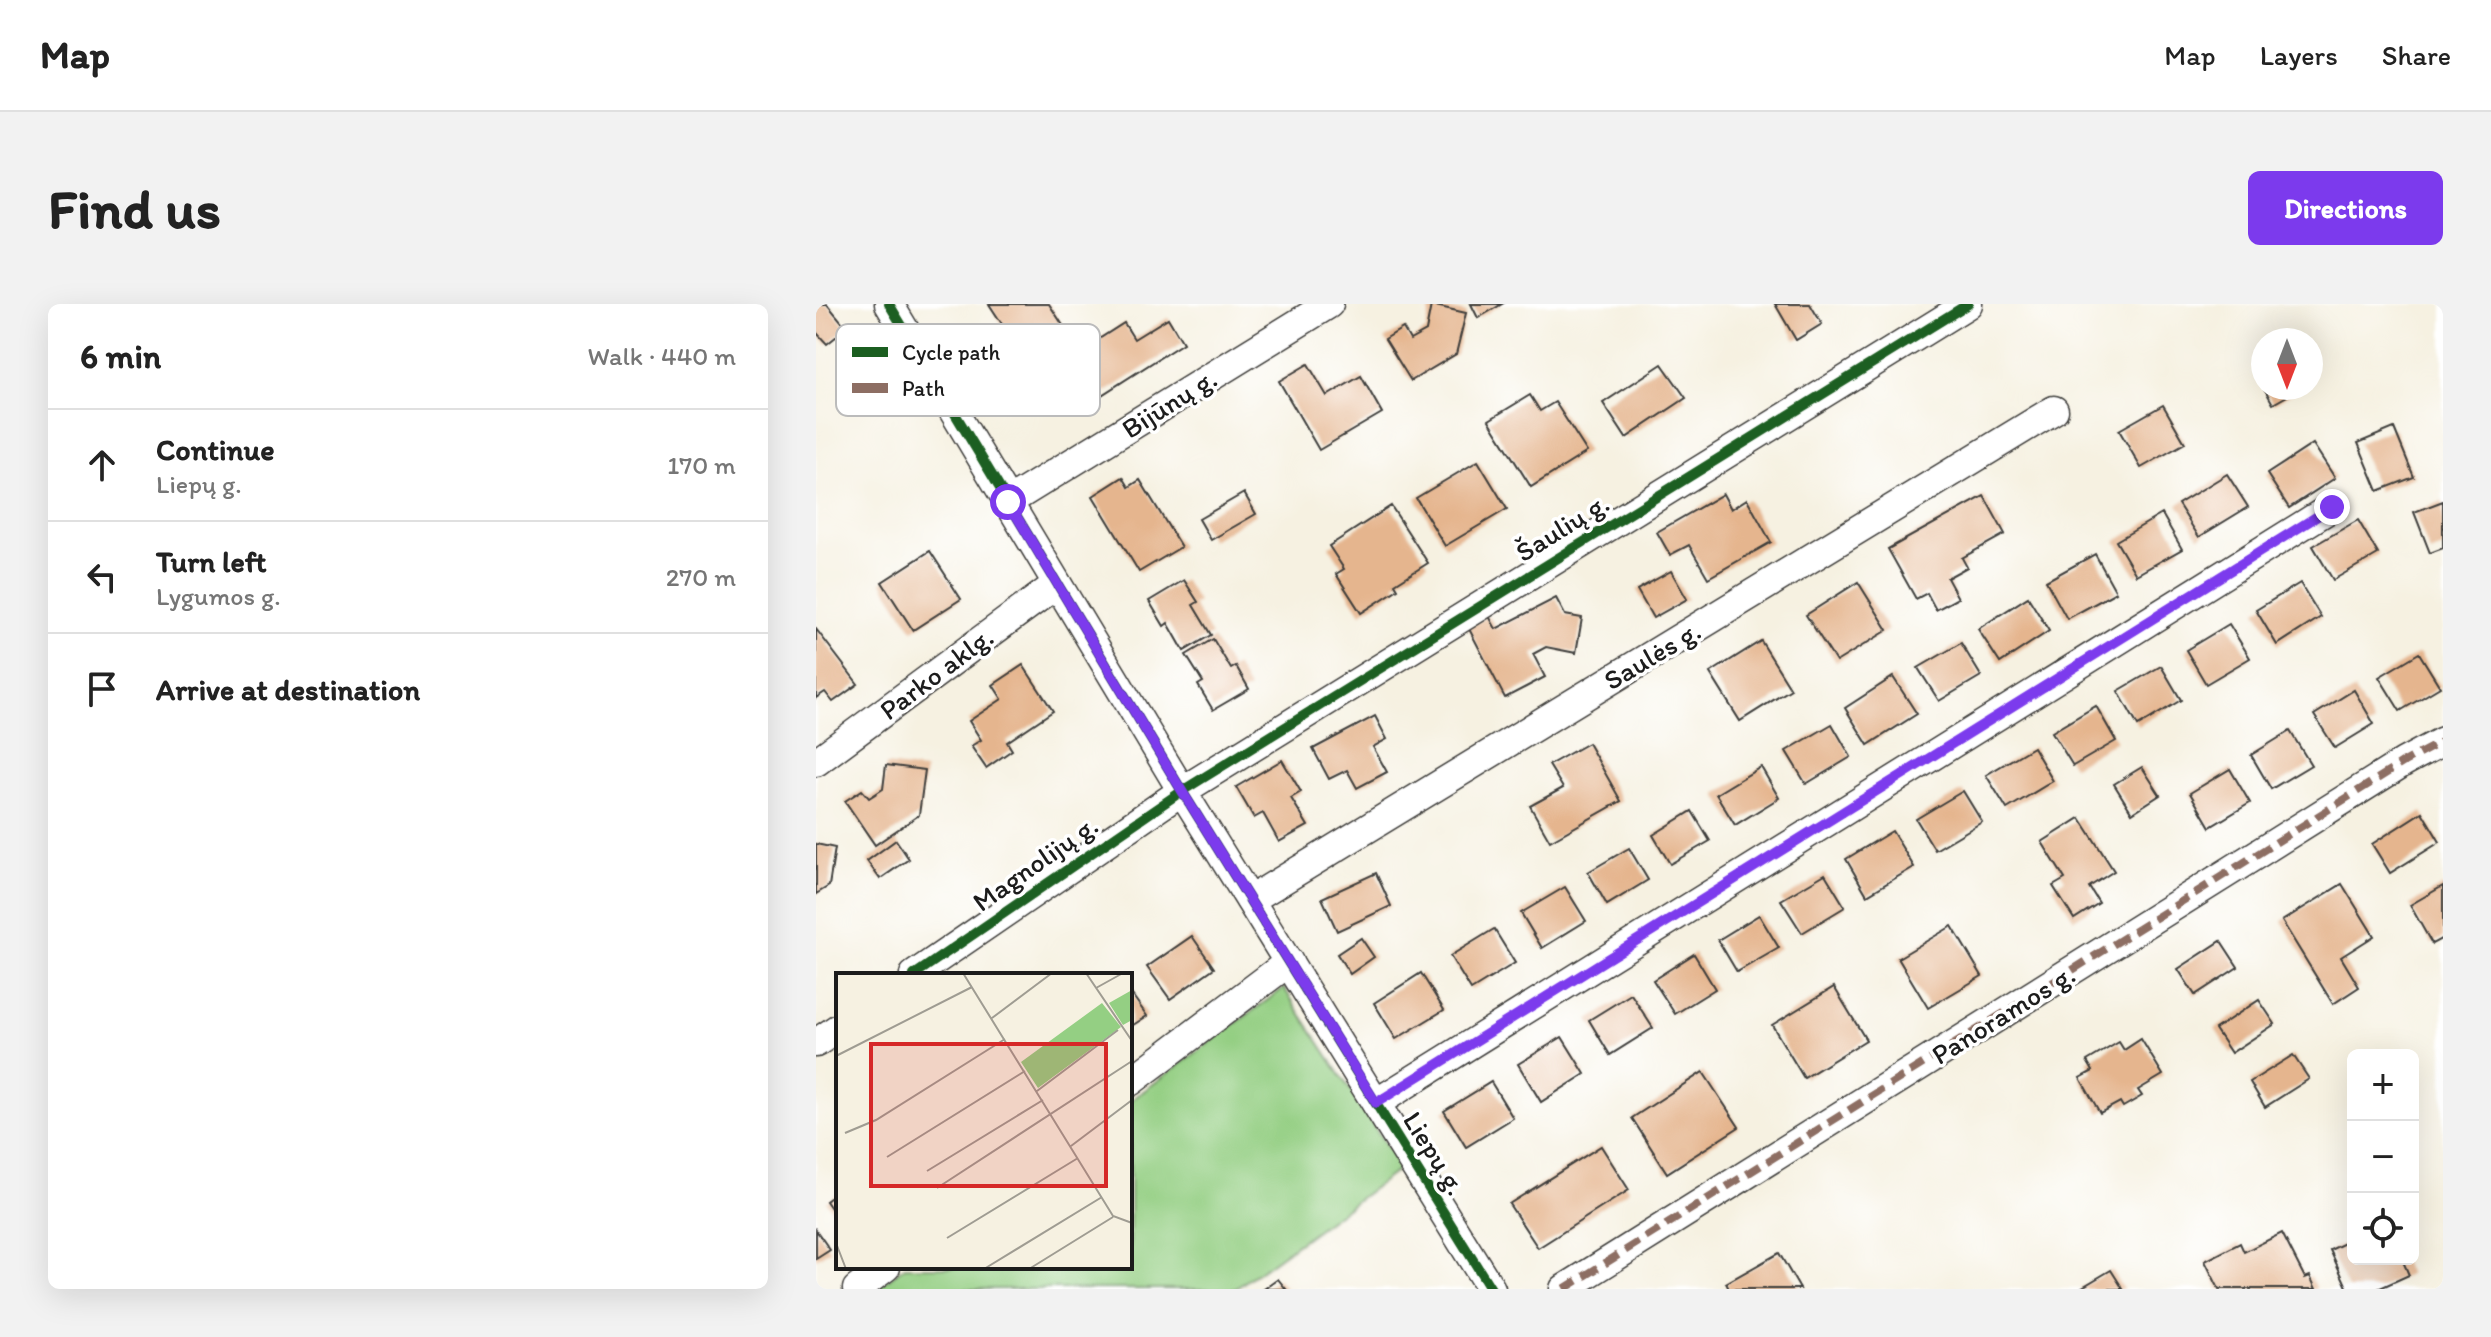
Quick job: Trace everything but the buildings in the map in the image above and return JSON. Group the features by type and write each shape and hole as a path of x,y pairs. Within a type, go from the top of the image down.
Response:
{"street":[{"name":"Liepų g.","path":"889,304 901,324"},
{"name":"Bijūnų g.","path":"1008,502 1329,304"},
{"name":"Šaulių g.","path":"1182,791 1968,304"},
{"name":"Saulės g.","path":"1250,900 2054,410"},
{"name":"Liepų g.","path":"956,416 1182,791 1491,1289"},
{"path":"1376,1103 2332,507"},
{"name":"Parko aklg.","path":"816,762 1057,584"},
{"name":"Panoramos g.","path":"1564,1289 2404,762 2443,741"},
{"name":"Magnolijų g.","path":"917,973 1182,791"},
{"path":"1132,1080 1289,962"},
{"path":"816,1043 836,1029"},
{"path":"857,1289 883,1269"}],"green space":[{"path":"1284,988 1401,1168 1235,1289 875,1289 902,1269 1132,1269 1132,1100"}],"marked path":[{"path":"1564,1289 2404,762 2443,741"}],"cycle path":[{"path":"889,304 901,324"},
{"path":"917,973 1182,791 1968,304"},
{"path":"956,416 1182,791 1491,1289"}],"route":[{"path":"1008,502 1182,791 1376,1103 2332,507"}]}
